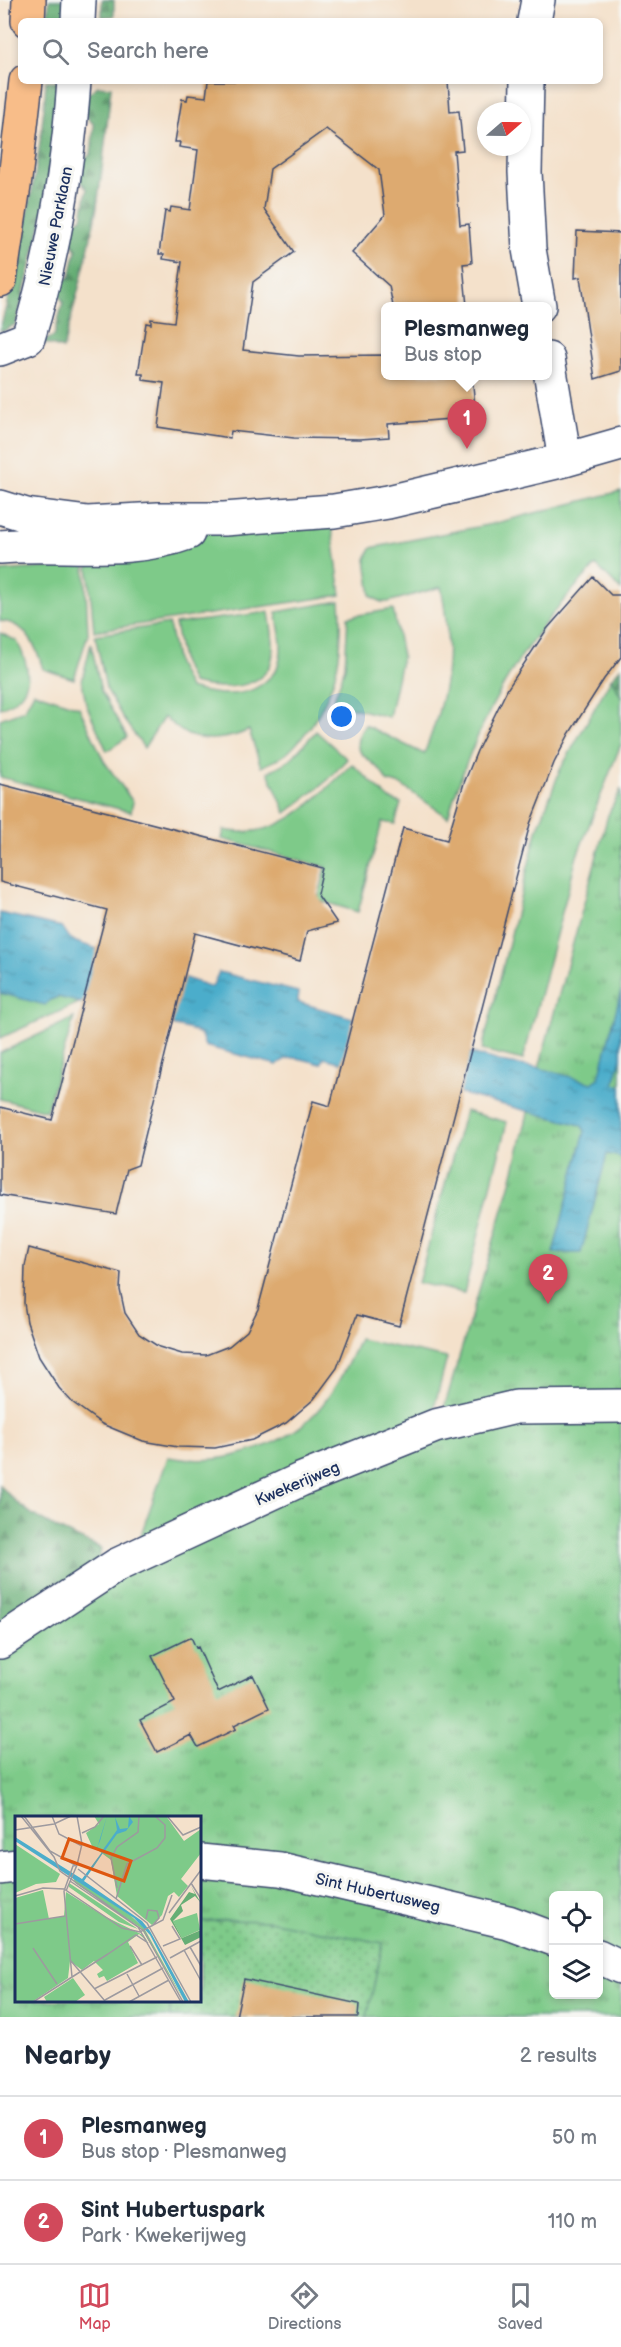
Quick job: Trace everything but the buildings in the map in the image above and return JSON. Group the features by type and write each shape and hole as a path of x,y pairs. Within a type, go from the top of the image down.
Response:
{"main road":[{"path":"28,18 29,0"},
{"path":"0,194 25,89"},
{"path":"0,280 25,89"}],"street":[{"path":"78,18 79,0"},
{"path":"535,18 538,0"},
{"name":"Nieuwe Parklaan","path":"0,349 28,338 44,288 70,143 74,84"},
{"path":"527,84 525,172 530,249 538,302"},
{"path":"552,380 565,460"},
{"path":"0,507 26,514 88,523 158,519 224,519 334,511 388,502 565,460 621,444"},
{"path":"0,547 88,547 165,542 224,519"},
{"name":"Kwekerijweg","path":"0,1642 117,1565 300,1480 435,1426 516,1407 621,1406"},
{"name":"Sint Hubertusweg","path":"201,1861 280,1869 508,1923 549,1937"},
{"path":"0,1868 15,1866"},
{"path":"603,1958 621,1967"}],"green space":[{"path":"49,0 68,0 67,18 48,18"},
{"path":"102,0 114,0 114,16 102,17"},
{"path":"46,84 63,84 53,177 16,324 4,331 0,330 35,176"},
{"path":"98,86 111,87 101,176 90,242 63,349 42,342 54,336 63,302 55,288 56,285 70,277 76,250 66,235 68,227 82,218 87,189 76,175 77,165 91,154 94,125 83,112 84,97"},
{"path":"621,491 621,590 596,565 546,622 505,682 488,713 473,746 448,817 401,785 387,781 380,770 359,750 357,746 360,733 365,725 424,754 439,711 443,691 448,652 447,632 441,587 388,602 381,602 371,596 366,559 371,548 492,524"},
{"path":"330,514 341,595 94,631 88,565 123,560 224,522"},
{"path":"85,565 88,634 74,679 43,669 29,637 9,622 0,621 0,571"},
{"path":"340,601 340,651 333,682 320,711 311,726 289,751 261,767 249,730 235,736 211,739 195,737 178,729 164,717 144,748 124,720 106,688 95,635 169,624 177,664 189,688 220,694 241,693 260,686 276,669 281,647 276,612"},
{"path":"393,609 402,656 389,717 333,703 345,667 348,617"},
{"path":"269,612 273,651 271,663 265,672 247,684 236,686 224,687 192,683 182,661 175,624"},
{"path":"0,633 17,641 25,661 27,680 20,696 0,708"},
{"path":"91,643 101,691 127,737 107,751 86,704 82,681"},
{"path":"621,667 621,696 611,679"},
{"path":"611,679 621,696 621,744 577,856 523,1060 482,1050 537,831 560,770"},
{"path":"34,692 79,707 104,761 133,802 131,812 0,777 0,719 24,710"},
{"path":"316,731 347,759 328,780 286,813 268,772 290,760"},
{"path":"352,764 390,799 401,803 395,824 382,822 358,912 318,900 326,867 222,839 224,830 244,832 263,830 296,814"},
{"path":"621,789 621,2017 0,2017 0,1654 130,1564 439,1425 511,1182 539,1068 608,815"},
{"path":"0,993 22,998 50,1000 58,997 81,1002 0,1038"},
{"path":"74,1018 46,1111 0,1099 0,1053"},
{"path":"465,1111 507,1122 464,1293 418,1283"},
{"path":"359,1339 447,1358 432,1416 136,1549 168,1457 188,1460 225,1458 267,1446 286,1436 302,1425 329,1397"},
{"path":"0,1485 22,1507 46,1523 101,1548 96,1575 0,1638"},
{"path":"268,1921 383,1943 367,2017 170,2017 170,2002 201,2002 201,1922"}],"water":[{"path":"0,913 62,927 68,937 76,942 212,987 219,972 298,992 298,1002 506,1063 539,1068 592,1083 599,1078 621,991 621,1058 614,1084 621,1086 621,1157 607,1154 581,1253 553,1253 585,1131 581,1125 324,1058 321,1064 292,1058 277,1065 205,1046 201,1035 192,1030 58,997 45,1005 0,993"}],"place":[{"name":"Plesmanweg","path":"467,449"},
{"name":"Sint Hubertuspark","path":"548,1304"}]}
